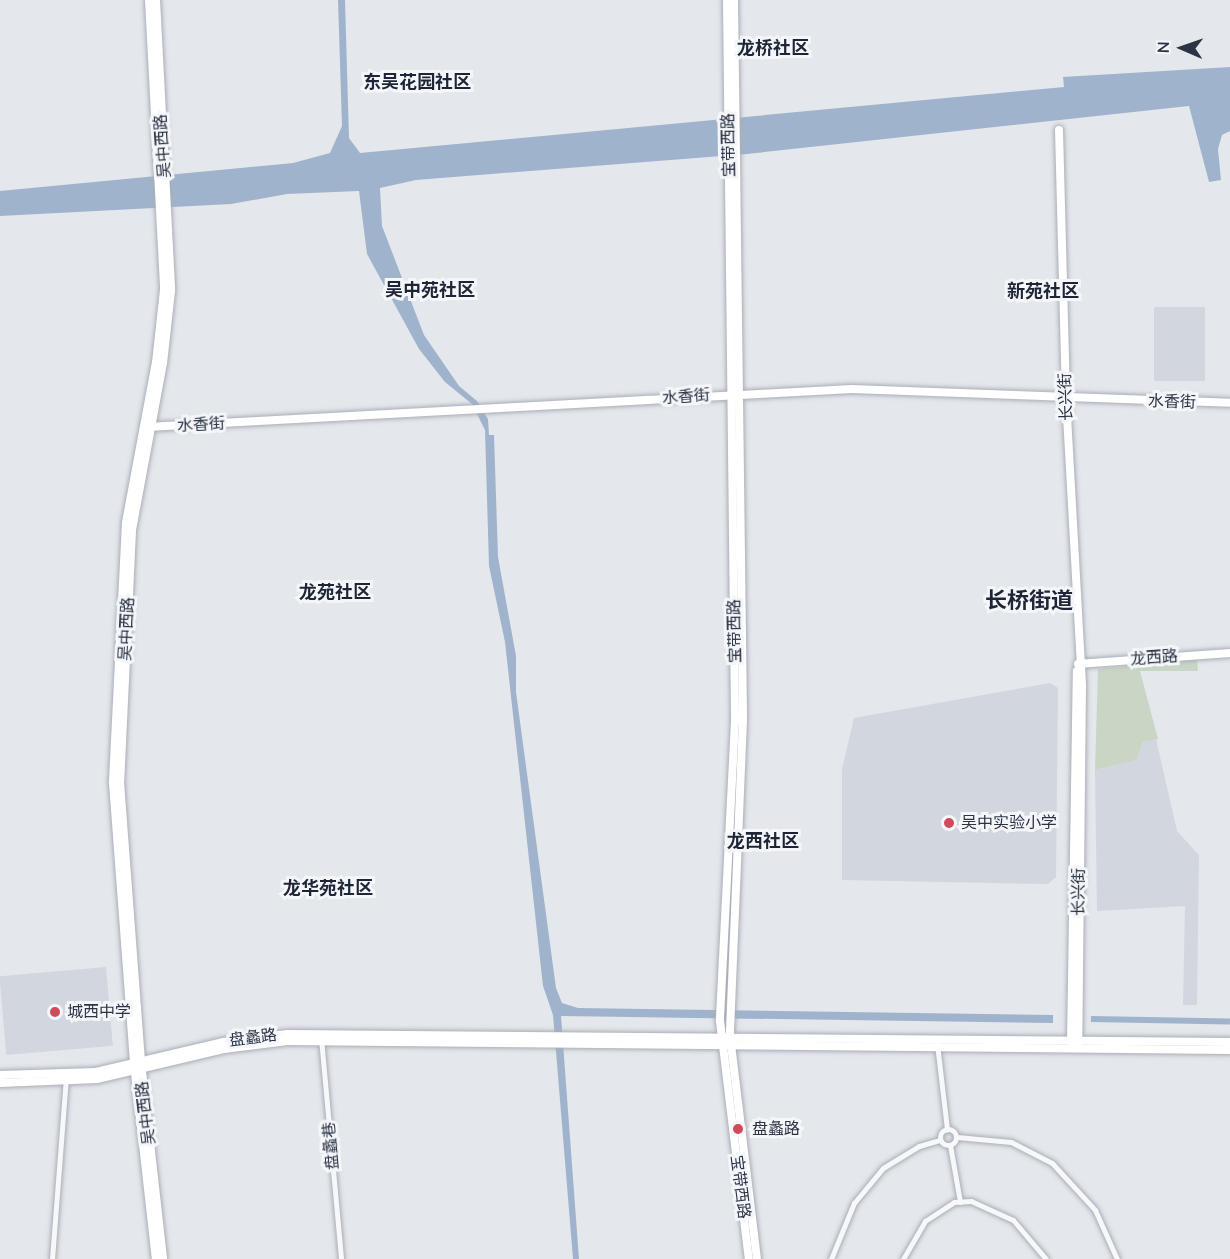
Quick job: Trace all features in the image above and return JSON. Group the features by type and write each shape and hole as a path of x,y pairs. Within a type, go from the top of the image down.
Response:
{"main road":[{"name":"吴中西路","path":"149,0 164,212 163,308 132,531 120,782 138,1067 156,1259"},
{"name":"吴中西路","path":"156,0 161,172"},
{"name":"宝带西路","path":"727,0 732,117"},
{"name":"宝带西路","path":"734,0 732,159 743,720 731,1021 726,1040 749,1259"},
{"name":"长兴街","path":"1059,130 1066,398 1078,664 1074,1044"},
{"name":"水香街","path":"147,427 473,412 736,394 852,389 1230,403"},
{"name":"宝带西路","path":"736,394 735,721 720,1021 726,1040 757,1259"},
{"name":"龙西路","path":"1078,664 1230,653"},
{"name":"盘蠡路","path":"0,1083 138,1067 251,1037 1074,1044 1230,1042"},
{"name":"盘蠡路","path":"1074,1044 1230,1050"},
{"name":"吴中西路","path":"138,1067 163,1259"},
{"name":"盘蠡路","path":"0,1076 66,1077"}],"street":[{"name":"盘蠡巷","path":"321,1037 341,1259"},
{"path":"831,1259 854,1203 883,1168 919,1146 940,1140 947,1129 937,1043"},
{"path":"52,1259 66,1077"},
{"path":"947,1129 957,1137 1011,1142 1052,1163 1095,1210 1117,1259"},
{"path":"950,1145 957,1137"},
{"path":"940,1140 950,1145"},
{"path":"950,1145 960,1202"},
{"path":"903,1259 925,1221 960,1202 999,1210 1024,1229 1046,1259"}],"shaded area":[{"path":"1154,307 1205,307 1205,381 1154,381"},
{"name":"吴中实验小学","path":"1050,683 1058,688 1056,877 1048,884 842,880 842,769 854,718"},
{"path":"1156,739 1177,831 1199,855 1197,1005 1183,1005 1185,906 1097,911 1095,770 1137,760 1143,742"},
{"name":"城西中学","path":"106,967 113,1046 6,1055 0,976"}],"green space":[{"path":"1197,660 1198,671 1140,671 1158,739 1143,742 1137,760 1095,770 1098,669"}],"water":[{"path":"338,0 345,0 349,138 360,153 1064,87 1063,77 1230,67 1230,131 1222,135 1218,149 1221,180 1209,182 1189,106 747,154 416,180 380,188 382,226 424,335 459,386 477,401 488,419 489,435 494,435 498,557 516,656 516,692 556,988 562,1003 578,1008 1053,1015 1053,1023 561,1016 579,1259 573,1259 553,1015 543,986 505,642 489,566 485,430 472,404 445,382 419,349 367,254 359,191 287,194 231,204 0,216 0,191 293,163 330,153 342,126"},
{"path":"1091,1016 1230,1018 1230,1024 1091,1022"}],"place":[{"name":"吴中实验小学","path":"949,823"},
{"name":"城西中学","path":"55,1012"},
{"name":"盘蠡路","path":"738,1129"}],"district":[{"name":"龙桥社区","path":"773,48"},
{"name":"东吴花园社区","path":"417,82"},
{"name":"吴中苑社区","path":"430,290"},
{"name":"新苑社区","path":"1043,291"},
{"name":"龙苑社区","path":"335,592"},
{"name":"长桥街道","path":"1029,602"},
{"name":"龙西社区","path":"763,841"},
{"name":"龙华苑社区","path":"328,888"}]}
